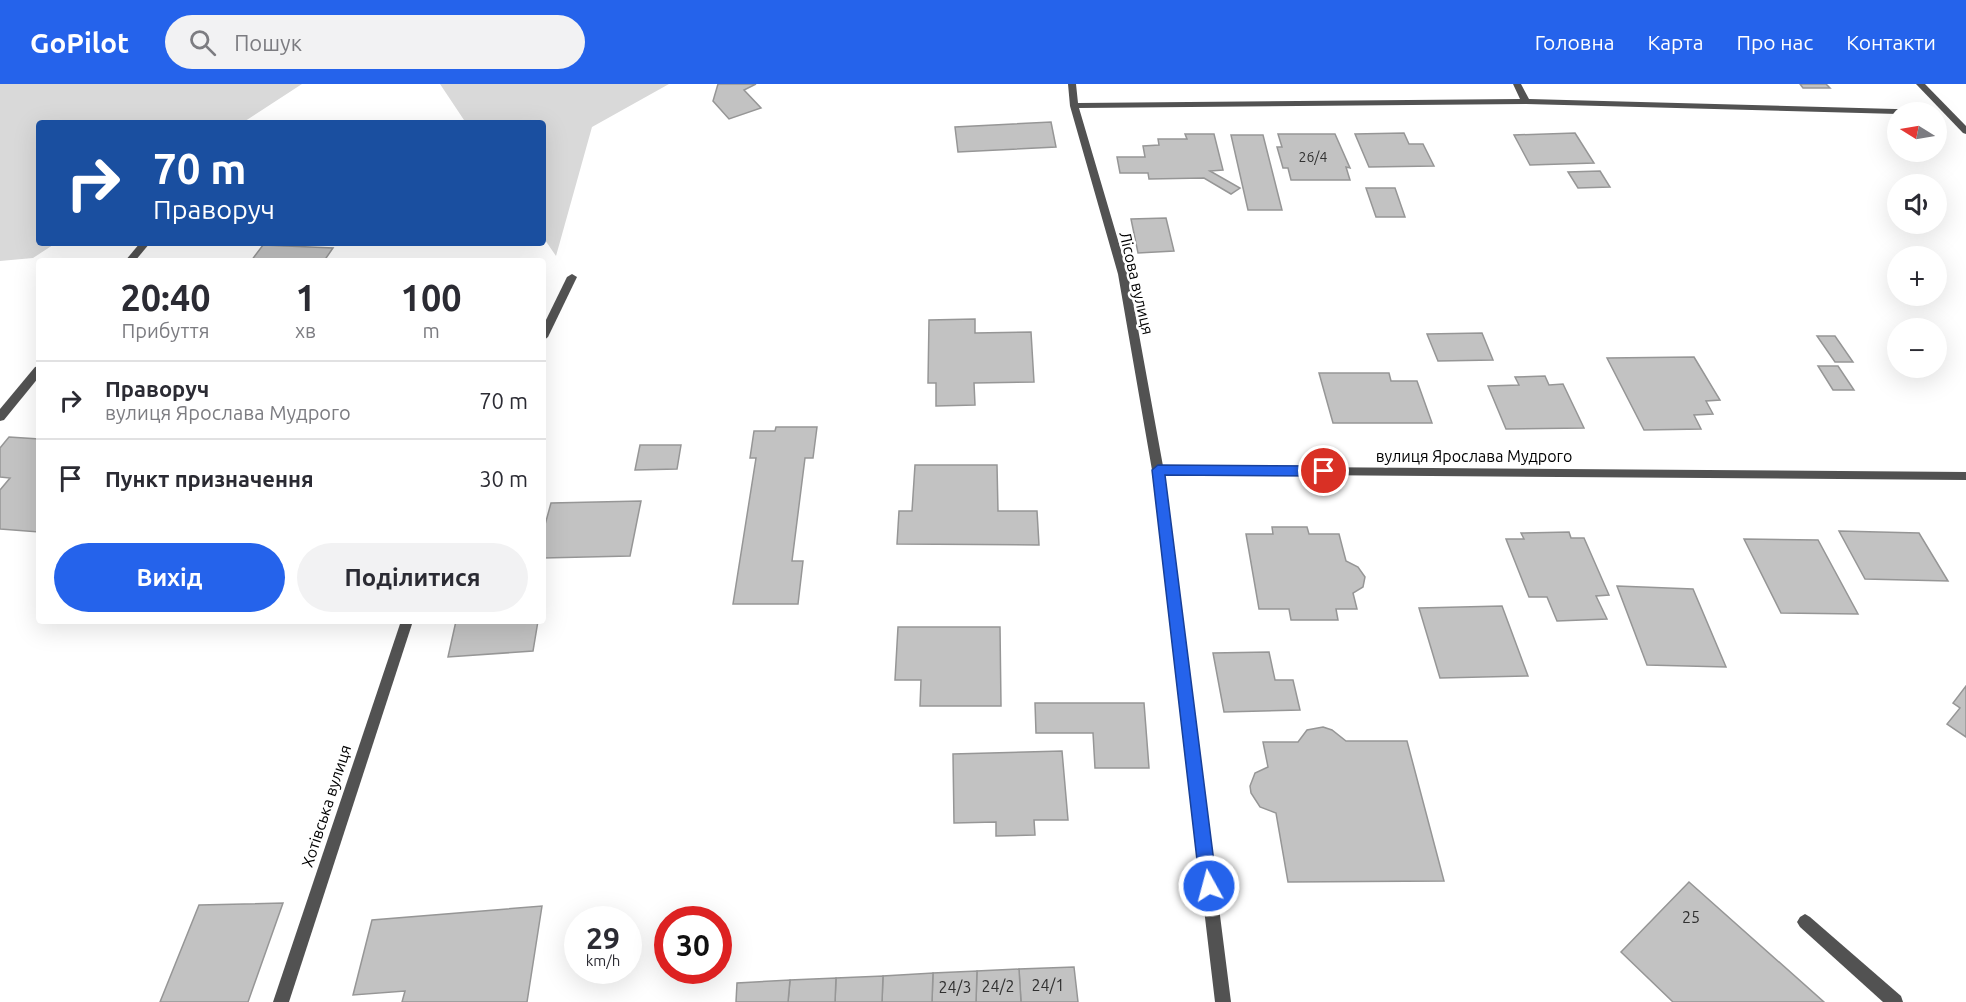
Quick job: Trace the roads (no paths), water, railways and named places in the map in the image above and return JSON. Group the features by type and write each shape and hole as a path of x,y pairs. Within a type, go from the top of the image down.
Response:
{"street":[{"name":"Лісова вулиця","path":"1072,84 1074,105 1123,274 1158,470"},
{"path":"1517,84 1526,101"},
{"path":"1920,84 1966,131"},
{"path":"1074,105 1526,101 1887,111"},
{"path":"132,258 142,246"},
{"path":"546,331 572,277"},
{"path":"0,417 36,374"},
{"path":"1158,470 1223,1002"},
{"name":"вулиця Ярослава Мудрого","path":"1158,470 1966,476"},
{"name":"Хотівська вулиця","path":"281,1002 406,624"},
{"path":"1805,922 1895,1002"}]}
